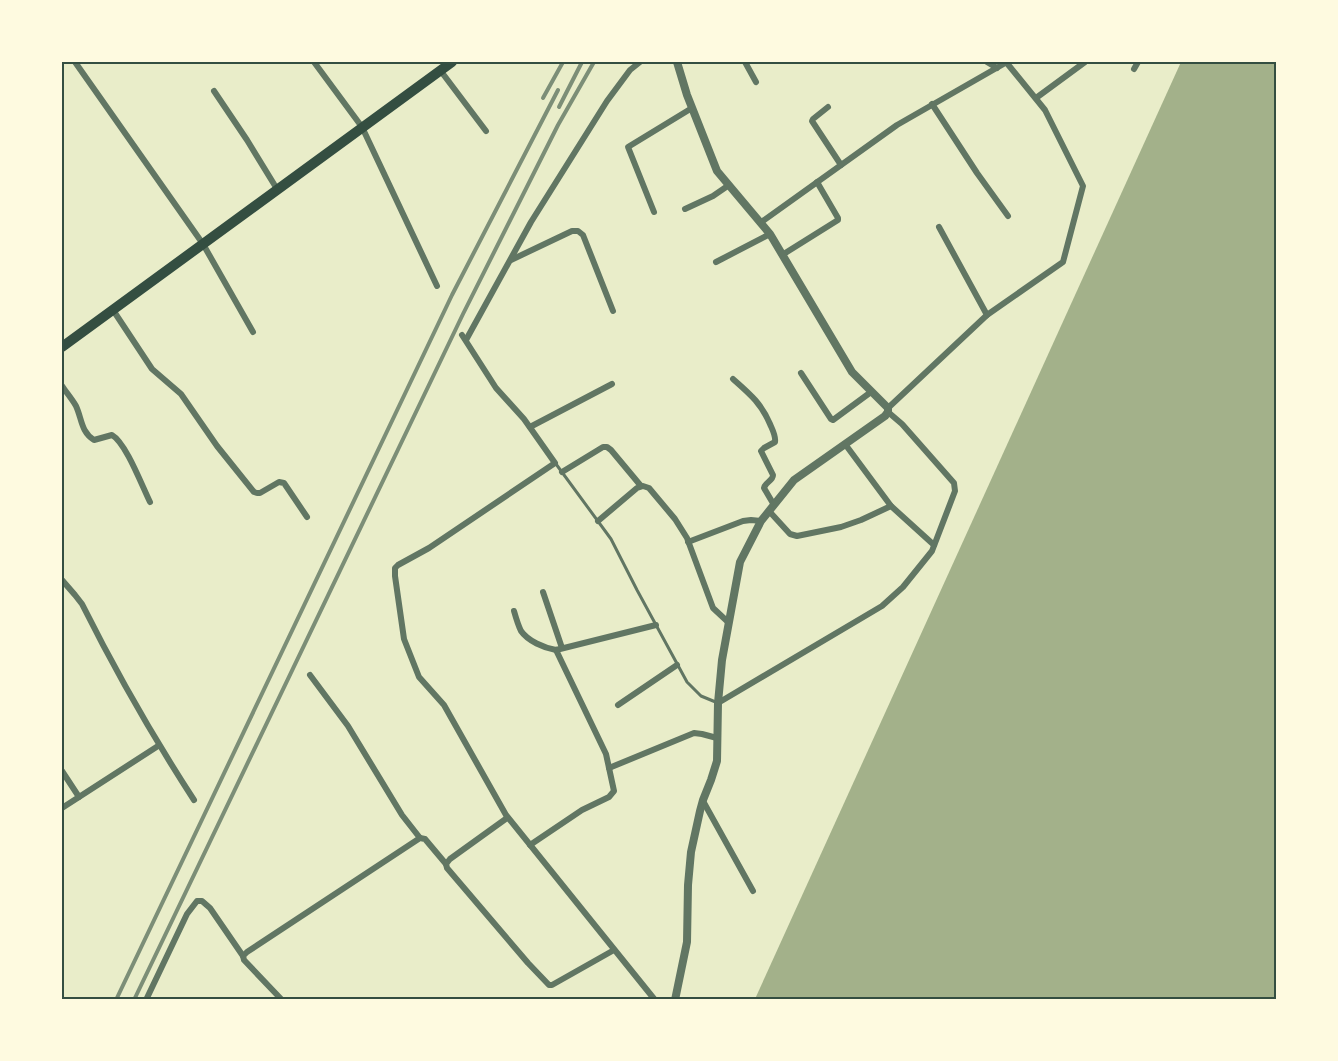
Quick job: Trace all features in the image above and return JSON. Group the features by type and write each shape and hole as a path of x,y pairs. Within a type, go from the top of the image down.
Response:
{"main road":[{"path":"62,347 452,62"}],"street":[{"path":"75,62 203,244 253,332"},
{"path":"314,62 362,126 437,286"},
{"path":"640,62 630,70 607,101 531,222 464,337 496,388 530,427 555,462 429,548 398,565 394,571 404,639 418,676 444,705 507,818 655,999"},
{"path":"677,62 717,171 770,234 852,372 902,424 954,483 955,487 932,551 903,587 882,606 718,703"},
{"path":"745,62 756,82"},
{"path":"987,62 997,68"},
{"path":"675,999 687,942 690,863 703,800 716,768 722,660 740,562 761,521 794,480 885,416 888,410 987,315 1063,262 1083,186 1045,110 1007,62 897,125 760,223"},
{"path":"1036,98 1085,62"},
{"path":"1134,69 1138,62"},
{"path":"440,70 486,131"},
{"path":"214,91 277,189"},
{"path":"932,104 976,173 1008,216"},
{"path":"828,107 812,121 841,165"},
{"path":"654,212 628,147 692,108"},
{"path":"782,255 838,220 817,182"},
{"path":"685,209 713,196 729,185"},
{"path":"939,227 987,315"},
{"path":"510,260 572,231 578,231 584,235 613,311"},
{"path":"716,262 770,234"},
{"path":"113,310 152,369 181,394 217,446 254,492 257,494 279,482 284,483 307,517"},
{"path":"801,373 833,420 871,392"},
{"path":"734,379 758,402 776,438 775,442 761,451 773,475 764,488 772,508 790,534 797,536 851,524 891,506"},
{"path":"530,427 612,384"},
{"path":"62,386 76,407 82,427 88,436 94,440 112,435 116,437 150,502"},
{"path":"845,444 891,506 934,545"},
{"path":"562,472 603,447 611,450 641,486 649,488 675,519 688,542 713,608 728,622"},
{"path":"598,521 641,486"},
{"path":"688,542 743,521 751,519 761,521"},
{"path":"62,580 82,604 114,668 158,746 194,800"},
{"path":"530,845 614,791 603,747 559,649 543,592"},
{"path":"514,612 522,632 548,649 559,649 656,625"},
{"path":"618,705 677,665"},
{"path":"310,675 348,726 402,815 549,986 614,950"},
{"path":"609,768 694,734 717,738"},
{"path":"62,808 158,746"},
{"path":"62,771 80,796"},
{"path":"703,800 753,891"},
{"path":"446,864 507,818"},
{"path":"243,956 420,838"},
{"path":"146,999 187,914 197,901 202,901 210,908 244,960 282,999"}],"lane":[{"path":"555,462 611,539 677,665 693,690 707,700 718,703"}],"shaded area":[{"path":"1181,62 1276,62 1276,999 755,999"}],"railway":[{"path":"543,98 563,62"},
{"path":"559,107 582,62"},
{"path":"134,1000 463,314 558,125 594,62"},
{"path":"116,1000 452,295 558,90"}]}
